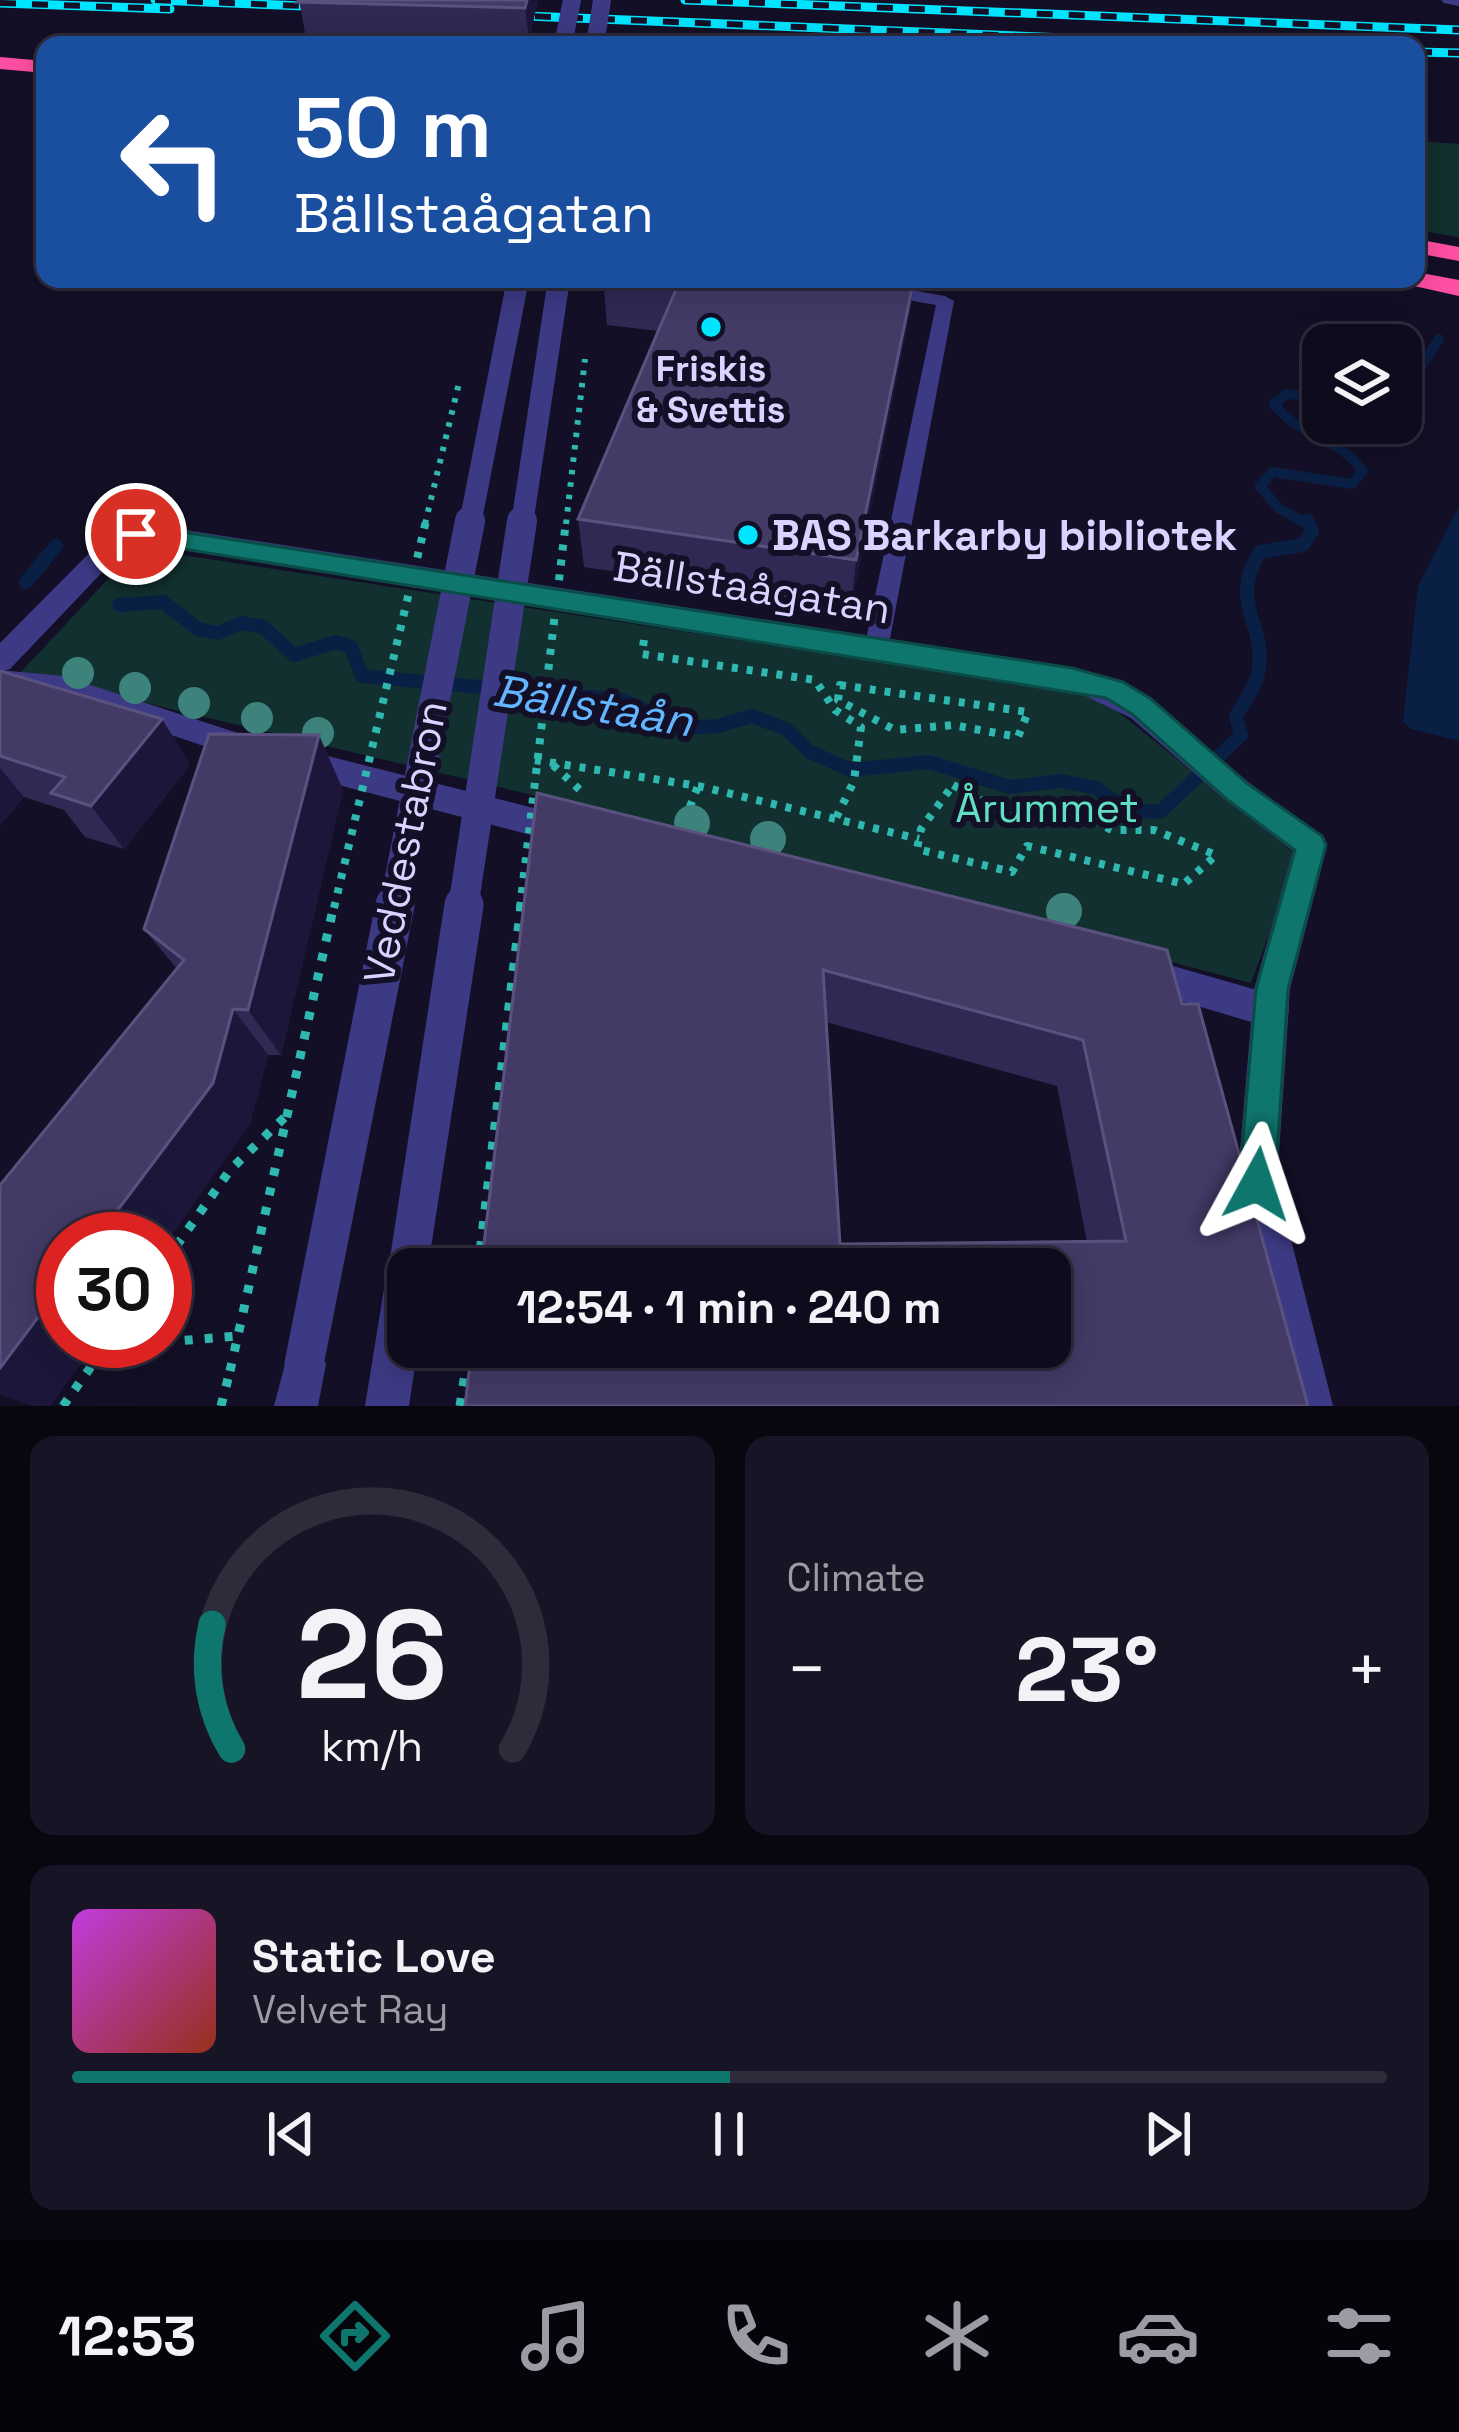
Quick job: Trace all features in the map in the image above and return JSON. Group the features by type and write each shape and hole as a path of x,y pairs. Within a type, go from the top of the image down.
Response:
{"highway":[{"path":"0,63 36,66"},
{"path":"1425,248 1459,254"},
{"path":"1425,281 1459,288"}],"street":[{"path":"565,36 572,0"},
{"path":"596,36 602,0"},
{"path":"1449,0 1459,1"},
{"name":"Veddestabron","path":"300,1385 516,288"},
{"name":"Veddestabron","path":"411,1248 558,288"},
{"name":"Bällstaågatan","path":"0,661 128,530 1072,678 1114,689 1142,706 1238,792 1311,845 1272,989 1271,1011"},
{"path":"0,681 63,688 222,742 609,841"},
{"path":"1116,967 1271,1011 1257,1184 1311,1406"},
{"name":"Veddestabron","path":"387,1406 393,1368"}],"lane":[{"path":"871,288 945,301 875,649"},
{"path":"445,582 454,550"}],"path":[{"path":"480,1248 586,354"},
{"path":"221,1406 460,375"},
{"path":"644,632 642,654 815,680 835,710 861,728 854,782 836,818"},
{"path":"840,685 1028,712 1018,737 953,725 895,730 838,700 840,685"},
{"path":"535,760 698,786 919,838"},
{"path":"552,764 581,791"},
{"path":"953,785 1010,816 1073,811 1112,830 1154,830 1216,855 1184,884 1027,846 1012,872 917,850 919,838 953,785"},
{"path":"678,839 698,786"},
{"path":"192,1224 230,1170 285,1117"},
{"path":"192,1339 237,1336"},
{"path":"62,1406 90,1368"},
{"path":"460,1406 466,1368"}],"green space":[{"path":"1425,142 1459,144 1459,237 1425,231"},
{"name":"Årummet","path":"137,548 1097,695 1298,856 1251,983 562,802 20,673"}],"water":[{"path":"1459,506 1459,741 1411,729 1403,721 1418,586"}],"building":[{"path":"299,0 527,0 525,8"},
{"path":"677,288 912,288 856,560 578,519"},
{"path":"0,671 162,719 91,806 51,793 65,777 0,756"},
{"path":"209,734 319,735 248,1010 233,1009 213,1083 116,1212 36,1212 36,1320 0,1368 0,1185 184,960 144,929"},
{"path":"537,793 1167,950 1182,1004 1198,1004 1308,1406 465,1406 470,1368 1071,1368 1071,1248 483,1248","holes":["823,970 1083,1040 1126,1241 840,1244"]}],"waterway":[{"name":"Bällstaån","path":"1422,366 1439,339"},
{"name":"Bällstaån","path":"1302,395 1287,394 1274,404 1302,427"},
{"name":"Bällstaån","path":"1308,524 1278,508 1260,486 1273,472 1352,484 1363,471 1331,444"},
{"name":"Bällstaån","path":"119,605 163,602 198,629 218,633 242,623 263,627 294,655 336,642 351,647 362,676 622,700 684,728 718,726 752,716 786,729 810,752 851,770 929,762 1010,787 1061,781 1096,788 1127,810 1160,812 1241,735 1236,717 1254,685 1260,656 1248,600 1251,570 1260,552 1303,545 1312,531 1307,521"},
{"name":"Bällstaån","path":"26,582 56,546"}],"railway":[{"path":"155,0 329,7"},
{"path":"685,0 1459,30"},
{"path":"0,3 170,9"},
{"path":"503,15 1019,36"},
{"path":"1425,52 1459,53"}],"place":[{"name":"Friskis & Svettis","path":"711,327"},
{"name":"BAS Barkarby bibliotek","path":"748,535"}],"route":[{"path":"136,534 1072,678 1114,689 1142,706 1238,792 1311,845 1272,989 1257,1184"}]}
